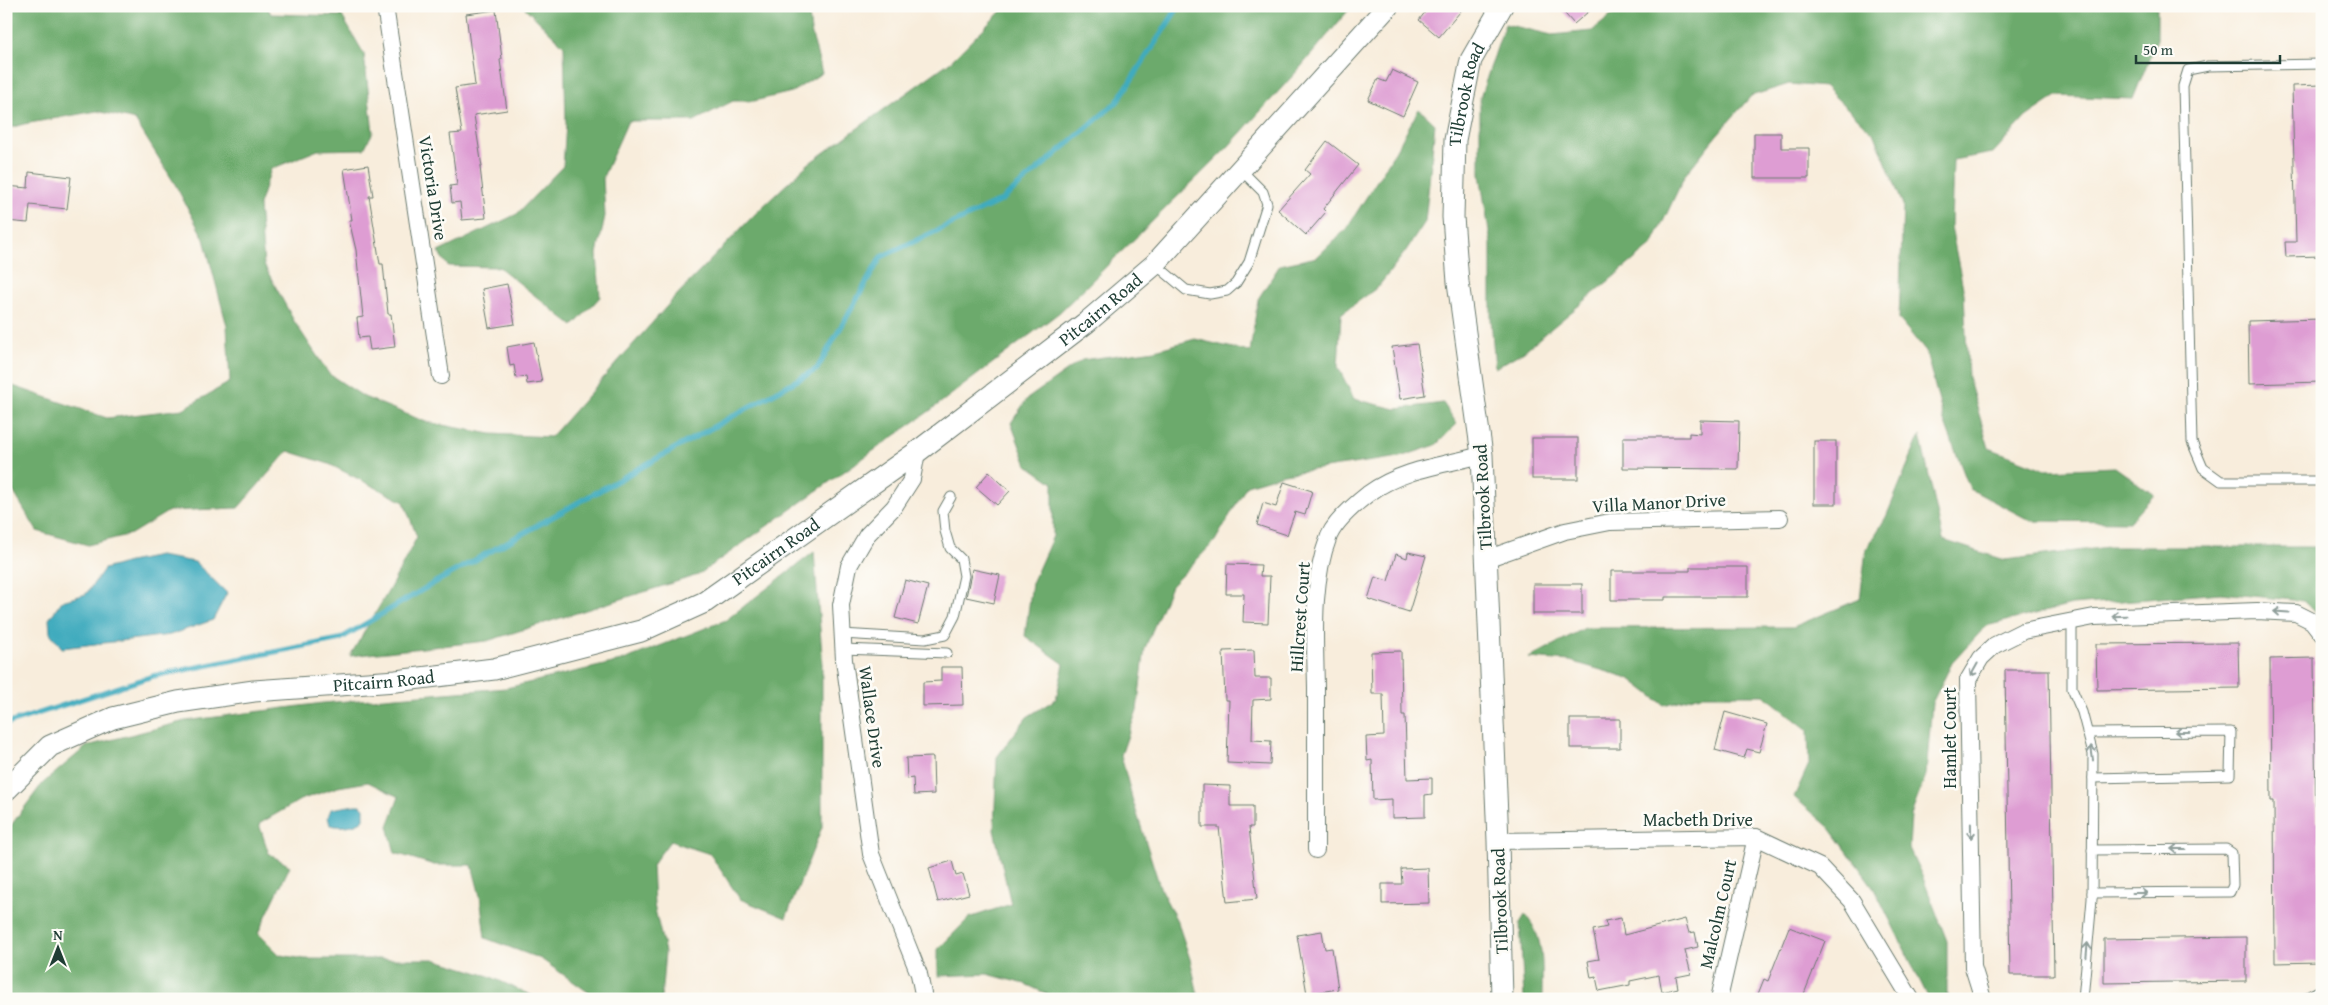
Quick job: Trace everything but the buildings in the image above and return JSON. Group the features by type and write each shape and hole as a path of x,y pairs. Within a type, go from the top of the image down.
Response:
{"street":[{"name":"Victoria Drive","path":"385,6 441,376"},
{"name":"Pitcairn Road","path":"6,790 50,746 114,718 178,702 254,691 396,681 494,669 641,631 706,602 917,452 1087,322 1155,264 1388,6"},
{"name":"Tilbrook Road","path":"1502,6 1471,60 1455,140 1453,217 1458,282 1482,455 1498,841 1502,999"},
{"name":"Wallace Drive","path":"917,452 912,479 894,507 867,535 849,566 841,605 843,642 871,854 919,974 924,999"},
{"name":"Hillcrest Court","path":"1316,850 1315,644 1321,563 1330,534 1347,513 1368,494 1392,480 1421,470 1482,455"},
{"name":"Villa Manor Drive","path":"1486,559 1565,531 1610,522 1780,518"},
{"name":"Hamlet Court","path":"1983,999 1974,967 1968,680 1981,658 1994,644 2023,631 2094,617 2257,610 2296,613 2312,621 2322,634"},
{"name":"Macbeth Drive","path":"1498,841 1756,838 1820,867 1852,901 1912,999"},
{"name":"Malcolm Court","path":"1719,999 1756,838"},
{"path":"2311,999 2322,994"}],"lane":[{"path":"2322,64 2208,66 2188,70 2183,86 2192,442 2203,468 2221,481 2322,481"},
{"path":"1155,264 1186,290 1210,294 1227,291 1236,283 1249,262 1267,204 1263,192 1240,169"},
{"path":"843,642 925,639 945,635 955,616 964,576 961,559 950,548 945,531 943,511 951,497"},
{"path":"2072,621 2072,689 2082,712 2093,754 2092,893 2083,999"},
{"path":"843,642 947,653"},
{"path":"2087,733 2231,732 2230,775 2093,778"},
{"path":"2092,850 2226,849 2232,853 2233,885 2230,892 2092,893"}],"green space":[{"path":"6,6 267,6 271,14 342,16 364,54 373,132 364,149 318,150 271,169 259,205 264,265 294,321 329,374 364,397 426,422 491,434 551,437 675,297 756,213 808,164 951,61 1006,6 1352,6 1299,69 1227,148 1060,312 931,410 698,575 487,641 350,656 389,590 417,537 404,502 329,464 288,451 238,508 169,511 131,534 88,545 37,531 10,486 6,472 6,380 13,386 107,418 183,409 230,382 227,326 204,239 175,184 135,120 97,111 6,129"},
{"path":"523,6 808,6 811,31 822,73 792,92 754,101 733,101 694,121 628,121 603,177 605,216 597,254 600,297 573,326 499,267 448,266 438,252 517,214 563,166 566,124 564,46"},
{"path":"1623,6 2157,6 2157,39 2133,99 2057,96 2026,117 1993,153 1953,160 1951,227 1964,293 1968,377 1989,448 2046,470 2115,467 2154,495 2129,522 2031,521 1970,489 1944,421 1926,352 1899,319 1903,205 1875,135 1825,87 1789,84 1751,96 1685,175 1652,245 1524,351 1495,368 1491,318 1491,244 1480,174 1480,98 1505,24 1552,35 1592,31"},
{"path":"1419,109 1435,124 1425,222 1378,287 1341,314 1338,367 1354,399 1396,409 1443,403 1457,424 1436,445 1400,457 1284,474 1247,485 1215,541 1171,586 1145,648 1137,710 1121,755 1132,798 1161,890 1178,923 1190,959 1199,999 1058,999 1025,984 987,974 938,976 938,949 969,918 1011,904 994,830 997,757 1027,717 1056,699 1064,664 1025,636 1032,583 1053,536 1053,483 1027,465 1011,423 1027,399 1082,360 1155,350 1195,339 1250,352 1258,299 1280,265 1317,257 1346,229 1389,162"},
{"path":"1920,435 1943,540 2005,560 2108,547 2322,547 2322,618 2303,601 2221,593 2072,605 1986,626 1952,663 1932,703 1926,775 1911,815 1909,848 1923,878 1947,941 1947,999 1929,999 1874,888 1830,828 1794,797 1809,764 1808,730 1764,695 1701,695 1664,705 1629,678 1570,661 1529,658 1585,628 1793,627 1860,599 1866,550 1886,517"},
{"path":"814,552 822,654 822,827 786,918 740,899 710,854 670,841 652,865 654,905 665,952 661,999 598,999 541,959 485,938 480,896 472,865 434,865 395,853 388,826 399,797 368,782 338,787 300,800 259,824 269,854 290,866 258,933 280,955 305,959 434,959 489,976 539,999 6,999 6,832 42,784 87,746 185,721 323,703 506,688 621,661 726,620"},
{"path":"1525,915 1537,933 1540,944 1542,999 1524,999 1520,923"}],"water":[{"path":"159,556 195,562 227,593 213,620 170,635 62,648 50,633 49,619 62,601 86,594 104,569"},
{"path":"361,805 364,808 364,819 348,826 330,825 328,817 331,809"}],"waterway":[{"path":"6,724 153,676 340,639 434,583 817,369 881,257 1002,200 1117,102 1179,6"}]}
